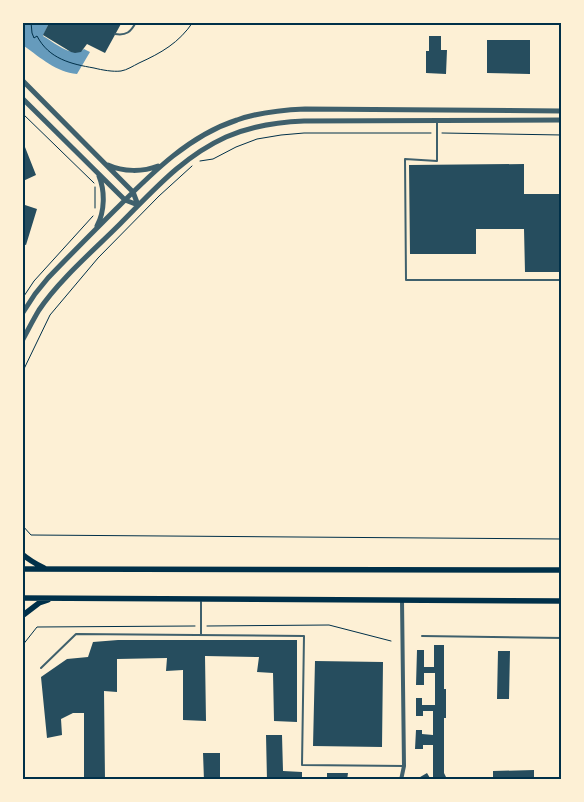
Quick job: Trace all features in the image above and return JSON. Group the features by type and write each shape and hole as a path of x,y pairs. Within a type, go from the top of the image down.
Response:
{"main road":[{"path":"22,554 37,565 48,569"},
{"path":"22,569 562,570"},
{"path":"22,598 562,601"},
{"path":"22,616 39,603 52,598"}],"street":[{"path":"22,80 133,192 138,205"},
{"path":"22,98 125,200 138,205"},
{"path":"22,314 48,278 161,165 216,128 237,120 283,110 305,109 562,111"},
{"path":"22,341 40,309 52,293 138,205 189,158 226,137 247,129 274,123 304,121 562,120"},
{"path":"106,164 119,169 133,170 161,165"},
{"path":"95,230 103,207 102,189 98,173"},
{"path":"401,780 404,766 402,600"}],"lane":[{"path":"115,34 122,36 128,33 136,22"},
{"path":"437,120 437,160 405,159 406,280 562,280"},
{"path":"201,599 201,636"},
{"path":"40,668 76,634 304,636 302,765 404,766"},
{"path":"422,636 562,638"}],"path":[{"path":"31,22 34,38 37,36 47,51 57,58 69,63 101,70 122,71 161,53 176,42 193,22"},
{"path":"22,113 95,184 96,213 34,281 22,299"},
{"path":"198,161 214,159 236,147 281,134 437,133 562,135"},
{"path":"22,373 50,315 98,258 159,196 192,166"},
{"path":"22,525 31,535 562,539"},
{"path":"22,660 24,780"}],"water":[{"path":"22,23 52,23 48,25 43,36 69,51 79,52 84,49 90,52 77,74 55,67 24,46"}],"building":[{"path":"52,22 122,22 105,53 87,44 81,52 75,53 43,35 48,25"},
{"path":"429,36 441,36 441,50 447,50 446,74 426,73 426,51 429,51"},
{"path":"487,40 530,40 530,74 487,73"},
{"path":"23,142 36,175 23,181"},
{"path":"524,164 524,194 562,194 562,272 525,272 524,229 476,229 476,254 410,254 409,165"},
{"path":"22,204 37,209 26,245 22,244"},
{"path":"118,640 297,640 297,722 274,721 273,673 257,672 259,657 205,656 206,721 183,720 183,670 166,671 167,658 117,659 117,692 104,691 105,780 84,780 84,713 73,713 61,719 62,735 47,738 41,677 67,659 88,657 93,642"},
{"path":"434,645 444,645 446,718 444,718 444,773 450,780 415,780 427,773 430,778 433,777 433,745 423,745 423,749 415,749 416,730 422,730 422,734 433,735 433,711 423,711 423,716 416,716 416,698 422,698 422,705 435,705 435,673 424,673 424,685 416,685 417,650 424,650 424,667 434,667"},
{"path":"498,651 510,651 509,699 497,699"},
{"path":"315,661 383,662 382,747 313,746"},
{"path":"266,735 282,735 283,771 302,772 302,780 267,780"},
{"path":"203,753 220,753 220,780 204,780"},
{"path":"534,770 534,780 493,780 493,771"},
{"path":"327,773 348,773 347,780 327,780"}]}
